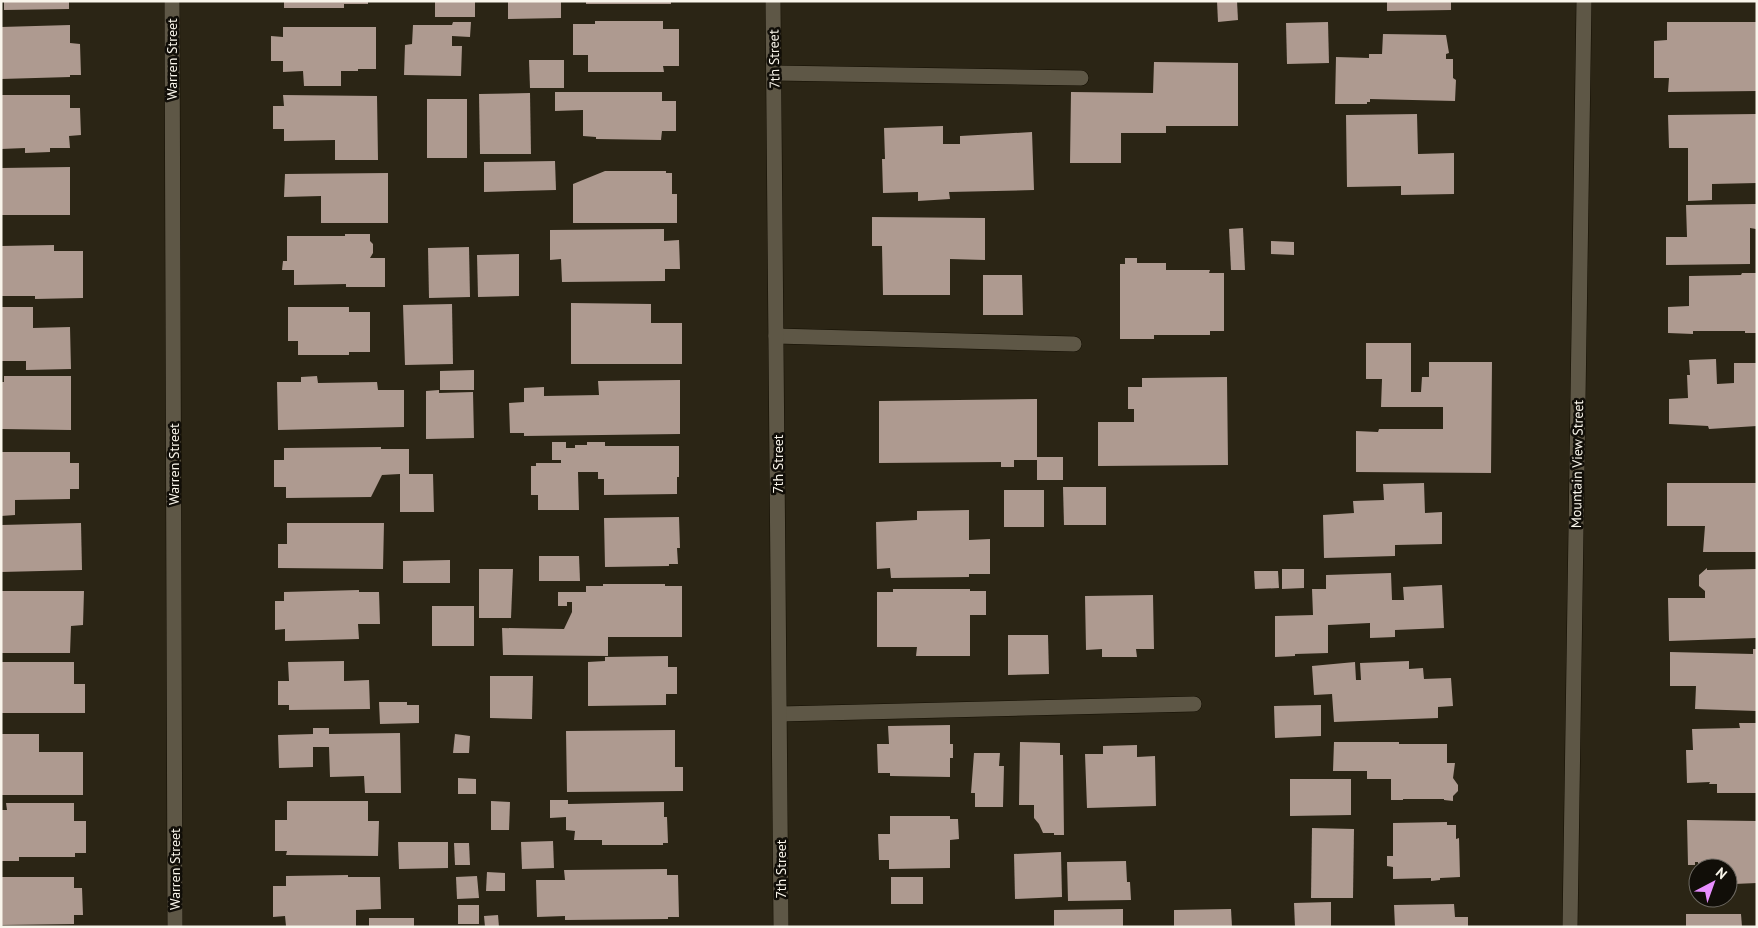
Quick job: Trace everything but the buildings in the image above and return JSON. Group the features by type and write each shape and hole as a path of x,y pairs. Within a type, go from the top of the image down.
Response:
{"street":[{"name":"Warren Street","path":"172,1 175,927"},
{"name":"7th Street","path":"773,1 781,927"},
{"name":"Mountain View Street","path":"1570,927 1584,1"},
{"path":"774,73 1081,78"},
{"path":"776,336 1074,344"},
{"path":"780,714 1194,704"}]}
